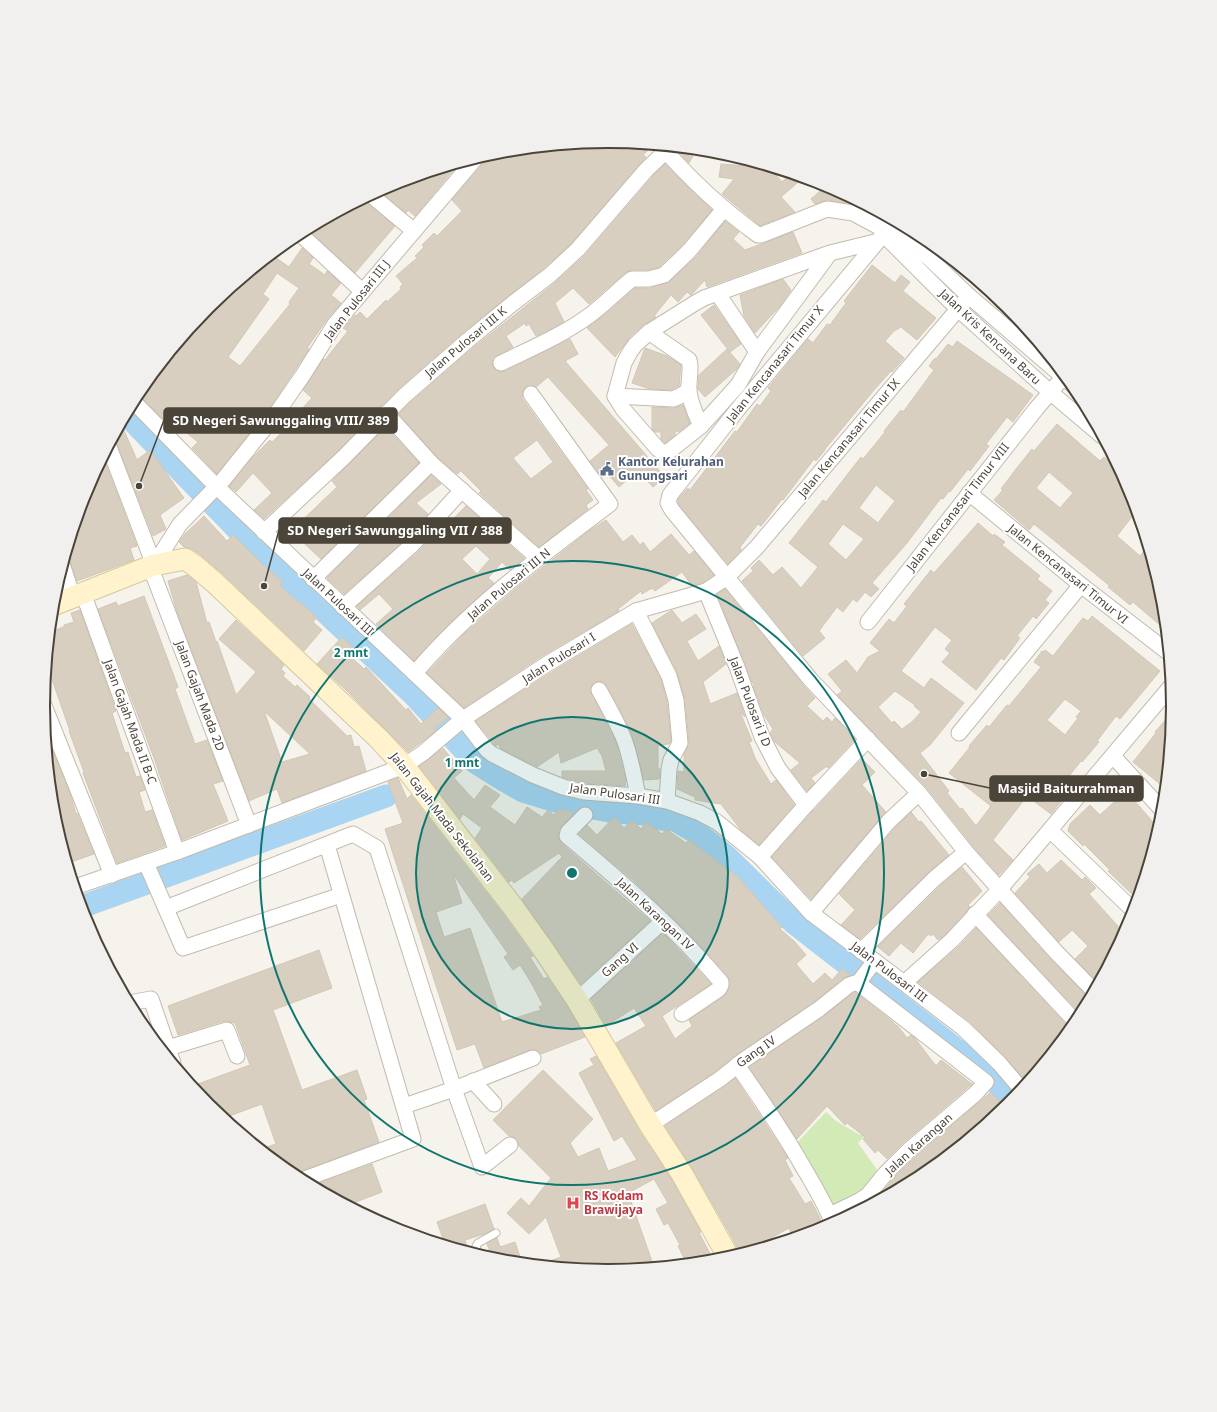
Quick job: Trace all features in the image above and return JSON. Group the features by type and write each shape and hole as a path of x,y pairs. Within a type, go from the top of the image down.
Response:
{"street":[{"name":"Jalan Pulosari III K","path":"264,532 344,457 404,396 466,341 550,275 572,255 662,150"},
{"path":"666,151 680,168 724,209 759,235 827,209 854,213 881,233"},
{"name":"Jalan Pulosari III J","path":"152,566 180,524 215,488 284,404 335,324 470,166"},
{"path":"375,199 414,231"},
{"path":"501,362 536,347 572,327 590,315 632,279 655,278 664,275 689,251 724,209"},
{"path":"830,253 757,352 738,385 701,426 668,452 662,452 626,414 615,396 627,357 635,346 649,332 704,298 881,233"},
{"name":"Jalan Kris Kencana Baru","path":"881,233 928,257 969,296 1053,367"},
{"name":"Jalan Kris Kencana Baru","path":"881,233 958,309 1050,392 1093,428"},
{"name":"Jalan Kencanasari Timur X","path":"727,577 672,510 668,503 670,496 738,409 881,233"},
{"path":"304,238 362,291"},
{"path":"718,294 757,352"},
{"name":"Jalan Kencanasari Timur IX","path":"727,577 757,547 969,296"},
{"path":"649,332 689,360 688,390 701,426"},
{"name":"Jalan Kencanasari Timur VIII","path":"868,622 1050,392 1063,382"},
{"path":"615,396 673,398 680,396 688,390"},
{"name":"Jalan Pulosari III N","path":"416,674 469,618 538,558 610,504 531,394"},
{"name":"Jalan Pulosari III","path":"138,406 215,488 416,674 453,728 492,754 533,775 575,790 638,796 667,801 710,817 760,857 811,913 861,951 873,963 904,983 963,1028 999,1063 1018,1085"},
{"path":"386,413 431,463 538,558"},
{"name":"Jalan Gajah Mada 2D","path":"111,453 249,825"},
{"path":"314,579 431,463"},
{"path":"343,607 412,545 462,490"},
{"name":"Jalan Kencanasari Timur VI","path":"969,493 1081,585 1164,649"},
{"name":"Jalan Gajah Mada Sekolahan","path":"60,602 152,566 185,559 215,583 378,738 404,766 539,943 577,1000 650,1125"},
{"name":"Jalan Gajah Mada II B-C","path":"66,574 78,595 177,852"},
{"path":"727,577 810,679 919,793 966,852 1056,953 1090,987"},
{"name":"Jalan Pulosari I","path":"80,885 112,875 151,875 177,852 404,766 423,753 453,728 547,664 636,611 706,591 727,577"},
{"path":"959,732 1081,585"},
{"name":"Jalan Pulosari I D","path":"706,591 737,667 762,737 778,768 806,805"},
{"path":"636,611 669,676 676,700 680,743 671,760 667,801"},
{"path":"598,690 614,717 624,740 630,757 638,796"},
{"path":"904,983 952,940 975,914 1000,890 1167,691"},
{"path":"50,722 112,875"},
{"path":"760,857 868,739"},
{"path":"1113,756 1158,805"},
{"path":"811,913 889,822 919,793"},
{"name":"Jalan Karangan IV","path":"585,815 568,832 567,836 620,880 701,958 722,983 713,993 682,1014"},
{"path":"1050,830 1129,906"},
{"path":"166,908 353,834 377,848 454,1089 482,1167 510,1145"},
{"path":"309,1177 413,1139 327,845"},
{"path":"861,951 930,884 966,852"},
{"path":"151,875 183,948 341,895"},
{"path":"975,914 1072,1018"},
{"name":"Gang VI","path":"577,1000 663,921"},
{"path":"859,983 873,963"},
{"name":"Gang IV","path":"650,1125 720,1079 737,1065 820,1009 849,985 859,983"},
{"name":"Jalan Karangan","path":"841,1214 868,1195 885,1174 909,1150 975,1094 986,1082 859,983"},
{"path":"135,1002 151,1000 168,1048 227,1030 237,1056"},
{"path":"404,1106 454,1089 533,1058"},
{"path":"737,1065 792,1145 831,1218"},
{"path":"473,1081 494,1104"},
{"path":"650,1125 682,1174 726,1252"}],"lane":[{"path":"477,1248 476,1246 478,1243 496,1233"}],"green space":[{"path":"826,1112 836,1121 860,1135 869,1124 869,1131 858,1143 878,1171 874,1185 826,1211 793,1168 792,1148"}],"building":[{"path":"608,148 649,149 643,155 646,157 572,243 544,268 461,334 398,389 338,451 264,519 254,510 272,493 253,473 236,492 229,486 249,461 270,440 272,442 299,415 297,414 312,398 303,390 323,359 325,360 348,331 343,328 355,315 356,316 360,312 367,319 386,300 387,302 401,289 400,287 403,284 396,276 417,258 415,256 424,247 422,245 434,233 437,236 462,211 452,200 484,162 500,158 536,152"},
{"path":"678,152 689,153 693,156 689,163"},
{"path":"665,164 712,210 682,245 659,267 648,270 632,270 626,272 589,304 573,288 555,303 564,322 536,336 529,324 526,326 525,323 506,336 513,347 497,355 493,358 492,362 493,367 496,370 500,372 505,371 570,339 578,354 565,361 665,477 653,487 637,471 619,487 607,473 602,477 590,461 609,445 548,377 536,387 530,385 526,386 523,391 522,398 588,489 586,490 593,500 586,505 588,509 539,547 479,493 481,491 461,471 457,474 437,457 399,414 473,348 556,282 584,256","holes":["537,440 553,462 531,479 513,458"]},
{"path":"721,164 750,166 774,173 782,182 788,177 799,181 781,197 795,212 760,226 722,194 734,179 719,177"},
{"path":"453,170 415,216 408,210 406,213 384,195 429,177"},
{"path":"822,190 848,201 846,203 827,200 815,204 811,199"},
{"path":"367,202 395,226 355,273 312,233 331,221 333,222 336,218"},
{"path":"725,221 739,232 733,239 745,250 793,232 802,253 707,287 705,280 691,295 687,292 678,302 671,295 654,316 656,317 643,325 629,338 615,357 587,328 607,313 635,288 651,288 670,281 696,257"},
{"path":"302,248 313,258 309,264 325,275 327,271 341,283 331,295 341,303 328,318 307,348 309,349 269,409 217,474 192,448 198,442 166,416 163,419 142,398 165,366 214,311 240,286 276,258 289,267","holes":["277,273 299,288 289,302 290,304 240,366 228,357 269,299 263,294"]},
{"path":"872,265 895,283 901,275 910,282 903,291 936,318 917,340 901,327 894,331 885,341 904,358 874,390 816,461 814,459 761,526 758,524 740,547 741,550 728,564 679,505 678,499 688,488 690,490 735,431 737,432 757,404 760,406 771,391 768,388 808,339 813,343 827,324 830,325 846,303 844,301"},
{"path":"783,279 791,290 780,306 755,333 744,316 740,295"},
{"path":"714,305 741,344 730,352 701,315"},
{"path":"957,341 1033,395 1013,422 1007,417 986,444 989,446 970,471 968,469 950,492 949,491 943,499 941,498 907,543 872,583 879,589 871,597 865,592 857,602 853,599 843,612 837,607 819,631 825,638 803,656 742,581 753,571 751,568 759,560 773,575 782,567 801,588 818,567 789,543 823,500 826,502 861,457 863,459 901,410 903,412 934,370 929,366 935,358 936,359 948,344 953,347","holes":["876,485 895,501 878,523 859,508","843,524 864,539 846,560 828,544"]},
{"path":"645,348 667,356 681,365 679,386 671,390 650,389 632,383"},
{"path":"727,349 740,364 738,368 705,397 698,389 699,375"},
{"path":"683,405 690,423 680,431 675,432 675,435 665,443 661,439 661,432 655,432 652,429 652,407 673,408"},
{"path":"1057,424 1100,461 1104,457 1111,462 1133,515 1117,536 1140,556 1145,550 1156,597 1161,626 1133,602 1130,605 1108,587 1110,586 1034,524 1029,530 994,500 1003,490 1001,489 1032,449 1034,451","holes":["1049,472 1073,493 1060,508 1036,488"]},
{"path":"386,427 419,463 321,559 291,531 337,487 332,481"},
{"path":"124,430 137,460 150,450 184,498 160,515 166,529 153,536 117,444"},
{"path":"106,464 137,546 130,548 134,560 77,581 69,561 80,526"},
{"path":"431,475 441,484 416,503 428,514 406,539 344,594 327,578"},
{"path":"466,506 524,558 510,570 502,562 488,578 494,583 453,620 414,661 376,624 393,609 379,594 360,610 357,606 418,552 448,519 451,521","holes":["476,546 490,559 477,574 462,559"]},
{"path":"204,516 227,541 233,535 261,563 283,582 280,585 296,601 297,600 317,617 313,622 322,630 304,651 223,574 201,555 192,549 184,547 179,542 185,534"},
{"path":"606,520 623,542 632,535 640,545 643,542 650,552 671,534 689,555 694,551 714,575 702,583 692,586 682,572 655,591 652,588 642,594 641,591 618,609 619,611 542,656 464,708 427,673 466,632 514,590 590,530"},
{"path":"978,523 993,536 994,534 1005,542 1002,545 1040,576 1037,579 1052,591 1045,600 1049,603 1036,619 1033,616 1017,636 1020,638 1004,660 1001,658 976,690 942,662 950,653 945,649 952,640 935,627 901,671 924,688 931,678 964,703 930,745 920,753 949,791 947,793 960,809 962,808 976,826 991,806 949,773 987,725 989,727 1007,705 1009,706 1041,667 1034,662 1042,651 1044,652 1045,650 1053,656 1083,618 1088,621 1092,616 1160,671 1120,719 1116,716 1097,741 1099,742 1082,762 1081,761 1061,786 1068,792 1051,814 1027,796 993,840 1013,860 999,875 973,846 926,787 837,695 842,691 828,674 846,660 857,673 868,657 880,651 870,643 889,619 894,623 907,606 904,604 931,570 934,573","holes":["895,691 915,705 914,706 921,712 912,722 902,729 894,721 892,723 878,707","1065,699 1081,711 1076,717 1078,718 1065,735 1047,720"]},
{"path":"187,575 196,582 207,623 209,622 216,642 217,641 236,695 256,672 219,639 236,620 284,665 281,669 285,673 283,676 295,687 297,685 310,697 309,699 347,736 351,735 354,747 359,746 366,771 282,803 277,789 249,801 177,612 168,581","holes":["264,711 310,754 282,762"]},
{"path":"725,589 815,698 807,706 823,721 827,717 832,722 835,718 855,739 828,768 827,766 811,778 815,783 807,791 791,770 800,763 775,742 770,733 773,729 764,715 753,686 755,686 751,681 717,594"},
{"path":"144,596 178,687 175,689 195,744 207,740 223,781 213,784 228,821 182,840 154,758 98,609 116,602 118,606"},
{"path":"80,610 116,711 112,713 125,753 128,752 136,777 140,776 145,790 139,792 145,812 152,810 165,846 117,863 83,773 84,772 51,676 55,630 64,627 64,625 74,622 71,613"},
{"path":"672,610 682,623 696,614 706,629 687,641 698,661 719,646 726,664 703,682 710,704 737,693 745,717 740,712 752,741 749,742 755,758 771,784 776,780 794,805 759,845 741,830 721,804 695,800 695,797 677,789 678,771 684,772 684,754 689,743 685,699 677,672 652,623"},
{"path":"632,624 661,679 667,702 671,741 669,744 658,745 658,769 660,769 659,779 644,780 632,735 617,704 607,686 603,682 594,682 590,690 616,742 626,780 625,786 585,783 562,777 562,771 606,771 602,756 597,748 561,763 559,752 537,767 501,749 498,744 496,746 476,721 552,672"},
{"path":"342,637 353,647 347,653 364,669 366,667 406,710 408,708 421,724 438,708 448,717 434,729 436,731 408,752 344,688 317,664"},
{"path":"1167,718 1166,743 1161,785 1133,762 1156,733 1155,732"},
{"path":"52,748 70,793 76,814 77,813 94,854 72,862 61,815"},
{"path":"443,748 462,771 454,778 474,800 485,785 500,795 490,807 515,825 527,807 542,817 548,810 554,815 559,809 570,811 573,815 559,830 558,838 561,843 650,921 581,984 522,899 562,857 559,853 514,883 512,880 509,882 475,838 482,828 463,814 460,819 419,766"},
{"path":"862,759 875,772 862,785 886,812 811,899 772,857"},
{"path":"398,778 407,799 411,795 503,914 533,956 530,957 544,979 547,977 567,1006 585,1037 541,1054 535,1049 530,1050 484,1068 475,1044 457,1050 385,829 403,823 388,782","holes":["453,874 508,954 504,957 513,970 520,965 543,1005 539,1007 541,1010 502,1022 470,928 444,937 436,912 462,903"]},
{"path":"1126,791 1154,823 1148,851 1133,896 1108,871 1110,870 1084,844 1083,846 1068,831 1070,824 1090,805 1100,815"},
{"path":"911,812 919,822 921,821 949,855 928,873 860,939 841,925 855,910 839,894 896,827"},
{"path":"614,817 624,828 632,820 641,829 646,822 662,834 666,829 686,843 689,840 738,877 782,927 780,929 795,942 806,955 796,964 813,984 825,973 832,980 842,969 850,975 843,978 814,1002 739,1053 715,1072 656,1111 616,1043 646,1026 634,1008 606,1026 591,999 663,933 711,984 662,1016 675,1039 692,1026 689,1020 724,996 729,989 730,982 728,976 673,918 634,881 579,834 587,825 597,835"},
{"path":"1061,860 1082,880 1085,877 1096,888 1089,894 1120,929 1095,979 1075,959 1088,946 1072,930 1059,942 1015,893 1030,877 1027,874 1039,864 1047,873"},
{"path":"962,867 982,891 968,905 970,907 946,934 938,940 933,934 931,936 928,934 913,953 901,943 889,956 878,947 940,886"},
{"path":"1000,903 1050,959 1086,995 1077,1010 988,915"},
{"path":"976,928 1067,1025 1052,1046 1023,1079 1005,1057 969,1021 918,982 958,947"},
{"path":"319,950 332,988 273,1010 302,1090 357,1070 367,1099 364,1100 379,1142 300,1172 267,1147 276,1144 262,1104 230,1116 198,1084 250,1065 235,1023 224,1021 178,1035 168,1006"},
{"path":"855,992 896,1026 897,1025 907,1038 911,1035 914,1037 936,1066 941,1060 972,1084 903,1143 887,1159 878,1150 875,1153 863,1139 865,1137 847,1123 845,1125 827,1106 797,1139 749,1067 824,1016"},
{"path":"596,1056 640,1132 672,1180 701,1232 699,1233 711,1255 685,1259 678,1246 680,1245 668,1223 664,1225 656,1209 668,1203 654,1179 628,1193 652,1262 608,1264 550,1261 561,1257 546,1217 529,1234 507,1213 521,1198 529,1206 551,1178 519,1146 517,1139 509,1136 493,1120 543,1070 593,1119 570,1143 578,1157 599,1148 608,1171 637,1160 622,1136 614,1141 579,1073 594,1065 590,1059"},
{"path":"735,1078 788,1158 785,1160 793,1176 789,1178 805,1204 811,1201 822,1222 791,1234 789,1228 771,1238 772,1240 738,1249 692,1168 665,1126"},
{"path":"991,1092 1001,1103 977,1126 948,1149 919,1170 883,1193 892,1180 915,1157"},
{"path":"372,1164 382,1192 353,1203 319,1183"},
{"path":"485,1204 494,1229 465,1240 466,1246 443,1239 437,1222"},
{"path":"497,1238 500,1247 515,1242 520,1257 490,1252 487,1244"}],"waterway":[{"path":"130,418 243,535 413,694 475,762 523,791 559,802 615,812 645,814 661,819 675,820 700,835 727,857 794,923 942,1038 987,1074 1009,1094"},
{"path":"87,905 386,796"}],"place":[{"name":"Kantor Kelurahan Gunungsari","path":"607,469"},
{"name":"SD Negeri Sawunggaling VIII/ 389","path":"139,486"},
{"name":"SD Negeri Sawunggaling VII / 388","path":"264,586"},
{"name":"Masjid Baiturrahman","path":"924,774"},
{"name":"RS Kodam Brawijaya","path":"573,1203"}]}
